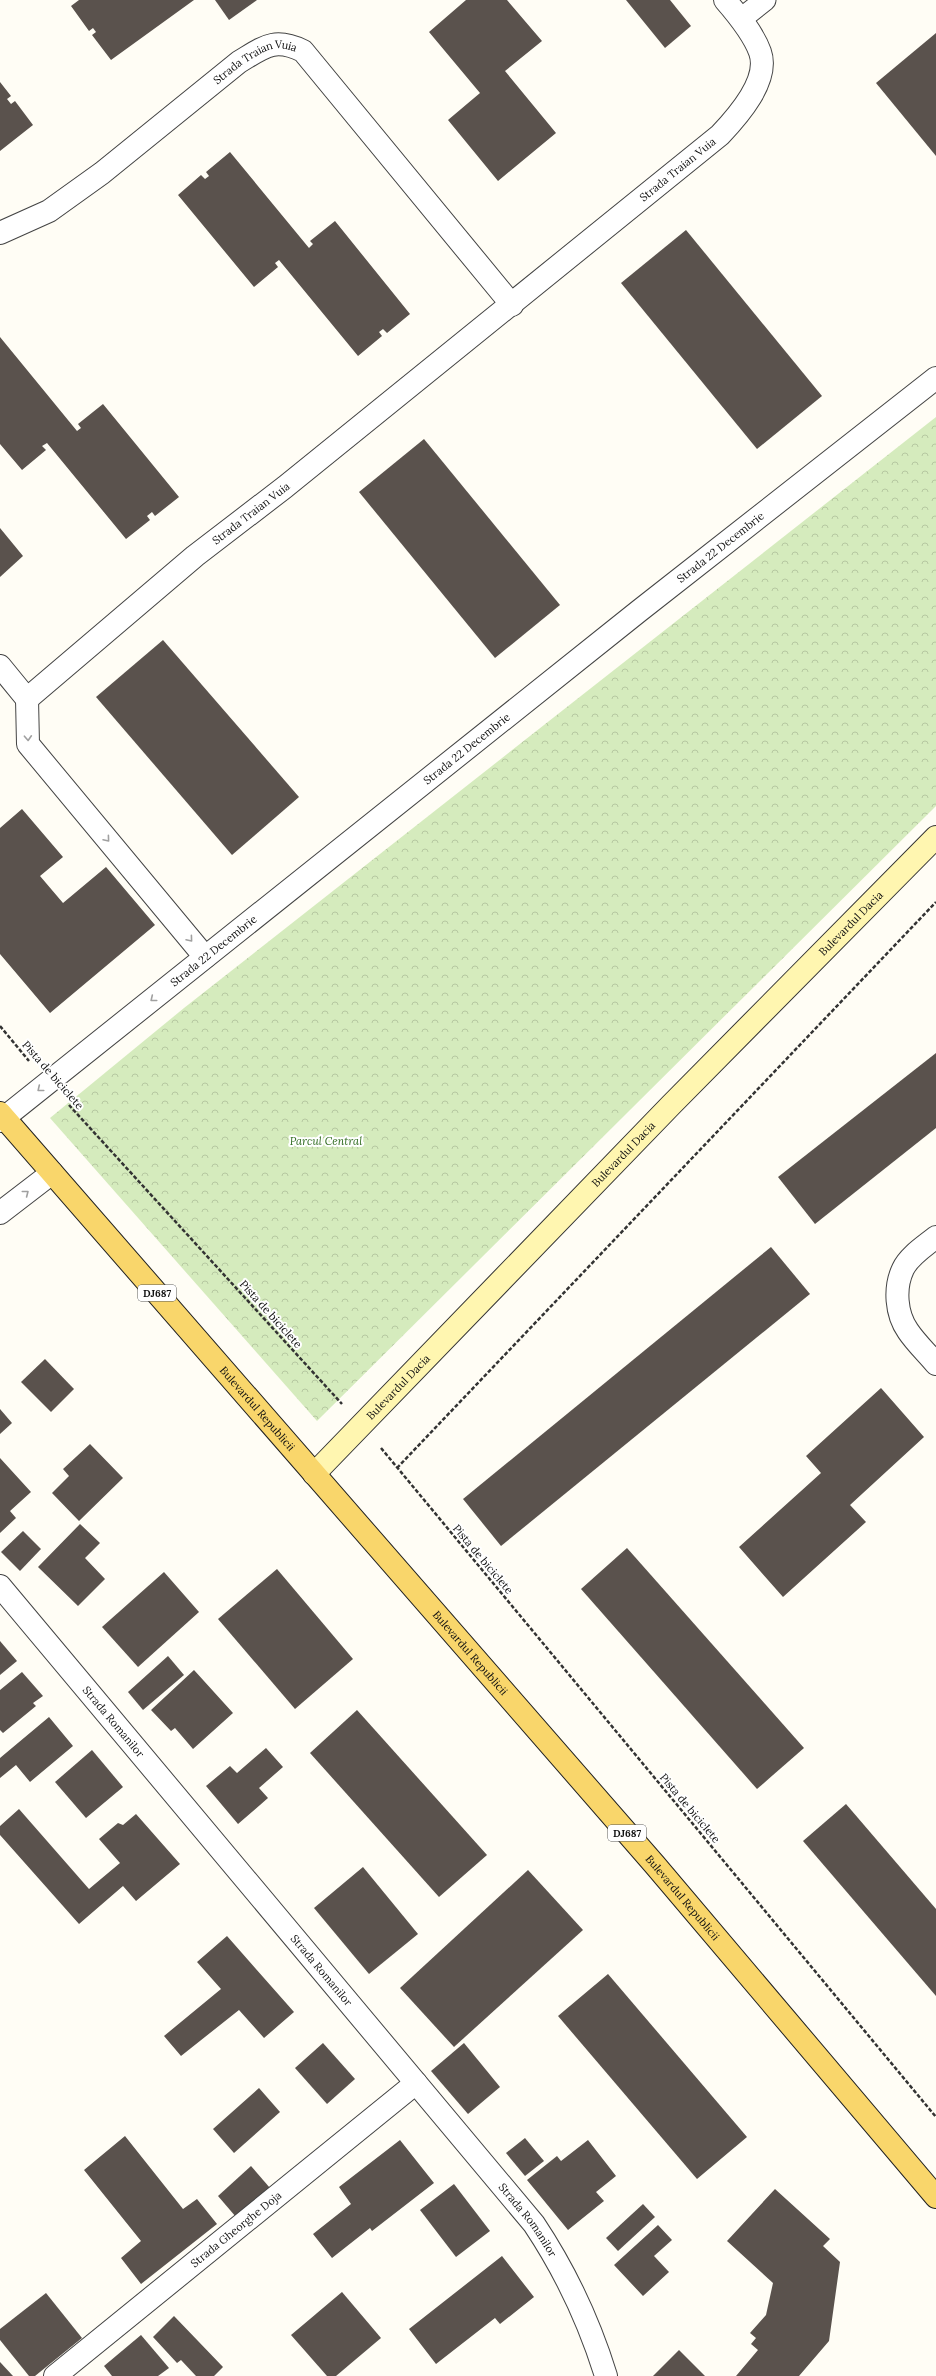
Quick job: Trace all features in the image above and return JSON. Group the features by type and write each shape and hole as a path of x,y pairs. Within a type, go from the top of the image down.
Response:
{"main road":[{"name":"Bulevardul Dacia","path":"314,1474 671,1105 936,837"},
{"name":"Bulevardul Republicii","path":"1,1118 52,1173 655,1865 936,2197"}],"street":[{"name":"Strada Traian Vuia","path":"27,699 195,556 512,304 720,135 743,110 760,75 760,52 741,19 725,0"},
{"name":"Strada Traian Vuia","path":"0,233 49,211 102,173 239,62 268,46 288,44 303,51 512,304"},
{"name":"Strada 22 Decembrie","path":"1,1118 48,1083 632,616 936,378"},
{"path":"0,666 27,699 28,744 205,957"},
{"path":"0,1213 52,1173"},
{"path":"936,1237 916,1253 903,1268 897,1291 899,1312 907,1330 936,1364"},
{"name":"Strada Romanilor","path":"0,1586 534,2224 558,2260 580,2305 606,2376"},
{"name":"Strada Gheorghe Doja","path":"55,2376 416,2083"}],"lane":[{"path":"741,19 766,0"}],"path":[{"path":"398,1468 936,902"},
{"name":"Pista de biciclete","path":"0,1026 48,1083 362,1426 936,2117"}],"green space":[{"name":"Parcul Central","path":"936,417 936,806 317,1421 50,1118 184,1008"}],"building":[{"path":"79,0 194,0 111,60 92,35 96,32 93,28 89,31 71,6"},
{"path":"215,0 257,0 229,20"},
{"path":"466,0 507,0 542,41 505,71 556,133 498,181 448,120 480,93 429,32"},
{"path":"626,0 670,0 691,26 665,48"},
{"path":"936,33 936,156 876,83"},
{"path":"0,82 11,96 7,99 11,104 15,101 33,125 0,151"},
{"path":"230,152 309,248 313,244 310,241 335,221 410,314 387,333 383,329 379,332 382,336 358,356 279,260 275,263 278,267 254,287 178,195 201,175 205,179 209,176 206,172"},
{"path":"686,230 822,396 757,449 621,283"},
{"path":"0,337 77,431 81,428 78,424 103,404 179,497 155,516 152,512 147,516 150,520 126,539 47,443 42,446 46,450 22,470 0,444"},
{"path":"424,439 560,605 495,658 359,492"},
{"path":"0,528 23,556 0,577"},
{"path":"163,640 299,797 232,855 96,697"},
{"path":"22,809 63,857 40,876 63,903 106,867 155,925 50,1013 0,954 0,828"},
{"path":"936,1053 936,1128 815,1224 778,1177"},
{"path":"771,1247 810,1294 501,1546 463,1499"},
{"path":"45,1359 74,1389 51,1412 21,1382"},
{"path":"881,1388 924,1437 850,1505 866,1522 783,1597 739,1547 821,1473 806,1456"},
{"path":"0,1409 12,1423 0,1434"},
{"path":"90,1444 123,1478 79,1521 52,1493 69,1476 63,1469"},
{"path":"0,1458 31,1492 10,1511 16,1518 0,1533"},
{"path":"80,1524 100,1543 85,1558 105,1579 78,1606 38,1567"},
{"path":"23,1531 41,1549 20,1571 1,1552"},
{"path":"627,1548 804,1748 757,1789 581,1589"},
{"path":"277,1569 353,1659 295,1709 218,1619"},
{"path":"164,1572 199,1612 138,1667 102,1627"},
{"path":"0,1641 17,1661 0,1675"},
{"path":"168,1656 184,1675 143,1710 128,1692"},
{"path":"194,1670 233,1713 193,1749 175,1728 171,1731 151,1710"},
{"path":"22,1672 43,1696 33,1703 36,1706 3,1733 0,1730 0,1690"},
{"path":"357,1710 487,1855 439,1897 310,1753"},
{"path":"49,1717 73,1746 30,1782 16,1765 0,1778 0,1758"},
{"path":"266,1748 283,1767 259,1788 268,1798 238,1824 206,1786 230,1766 237,1773"},
{"path":"92,1750 123,1787 86,1818 55,1782"},
{"path":"846,1804 936,1909 936,1996 803,1841"},
{"path":"19,1809 89,1889 120,1863 99,1839 118,1823 123,1825 136,1814 180,1864 136,1901 123,1886 79,1924 0,1835 0,1826"},
{"path":"363,1867 418,1934 369,1974 314,1908"},
{"path":"528,1870 583,1930 454,2047 400,1988"},
{"path":"227,1936 294,2012 264,2038 239,2010 181,2056 164,2036 221,1989 197,1962"},
{"path":"608,1974 747,2137 697,2179 558,2016"},
{"path":"323,2043 355,2079 327,2104 295,2068"},
{"path":"464,2043 500,2087 468,2114 431,2071"},
{"path":"259,2088 280,2112 234,2153 213,2129"},
{"path":"125,2136 183,2209 197,2199 217,2224 141,2284 121,2258 141,2241 84,2170"},
{"path":"525,2138 544,2161 525,2176 506,2153"},
{"path":"400,2140 434,2183 372,2231 370,2228 332,2258 313,2234 351,2204 339,2187"},
{"path":"588,2140 616,2176 596,2192 604,2201 568,2230 527,2180 557,2156 561,2161"},
{"path":"251,2166 270,2188 236,2217 218,2196"},
{"path":"454,2184 490,2231 456,2257 420,2210"},
{"path":"775,2189 830,2239 823,2246 840,2262 829,2341 799,2376 736,2376 758,2350 751,2344 756,2338 750,2333 766,2315 773,2283 727,2241"},
{"path":"643,2204 655,2217 618,2251 606,2238"},
{"path":"658,2225 672,2240 654,2256 669,2272 643,2296 614,2265"},
{"path":"502,2256 534,2297 500,2324 495,2318 436,2364 409,2329"},
{"path":"342,2292 381,2338 336,2376 327,2376 291,2335"},
{"path":"46,2293 82,2338 35,2376 29,2376 0,2340 0,2329"},
{"path":"174,2316 223,2367 214,2376 196,2376 181,2360 177,2363 153,2337"},
{"path":"141,2335 169,2368 158,2376 112,2376 104,2366"},
{"path":"679,2350 705,2376 653,2376"},
{"path":"0,2362 13,2376 0,2376"}]}
